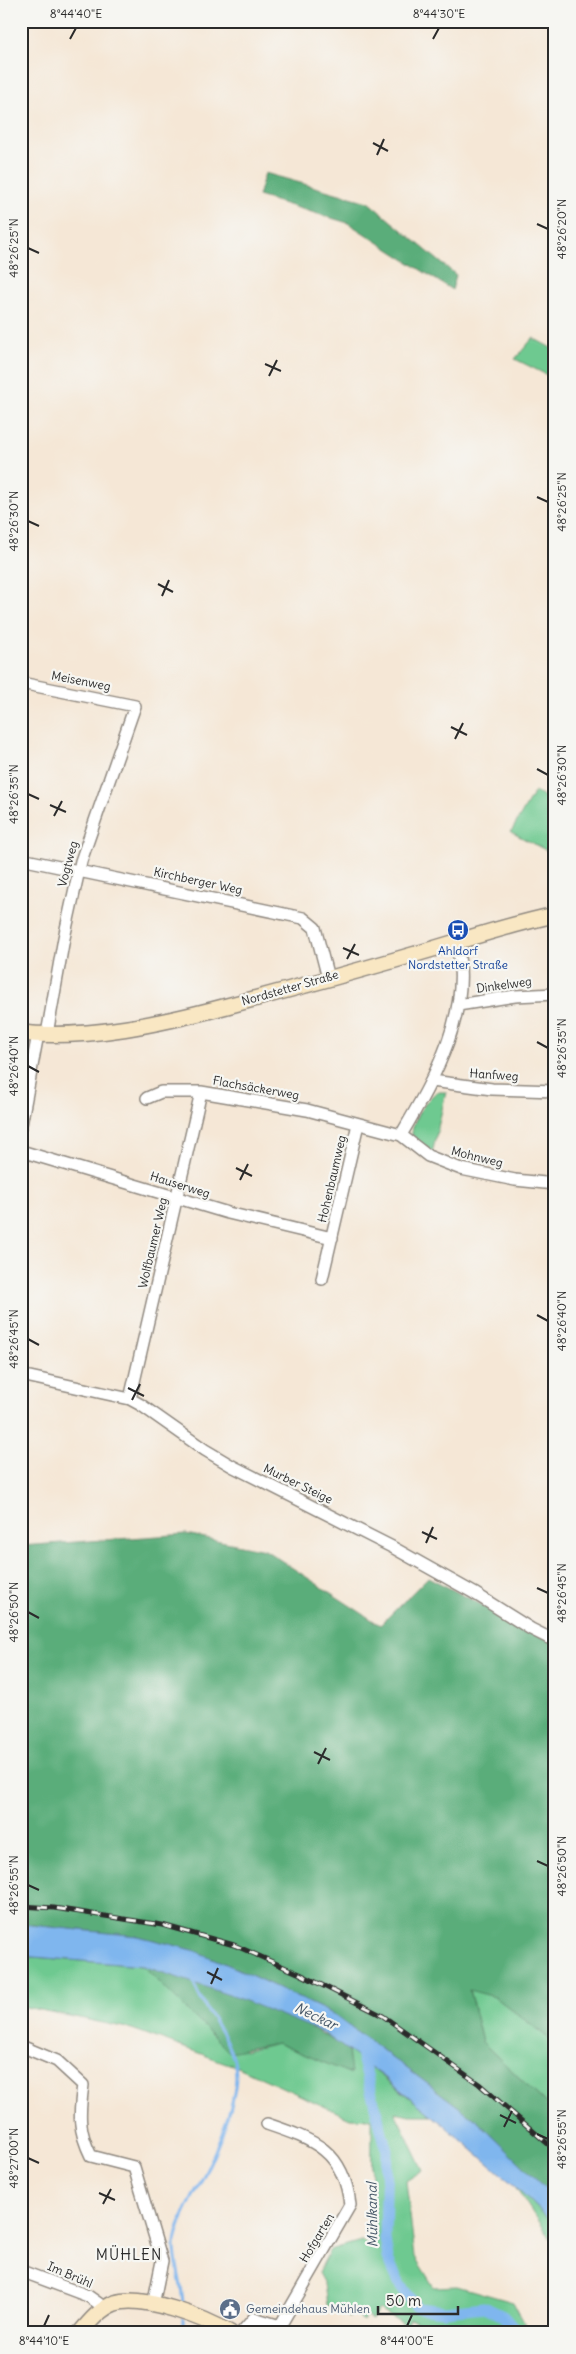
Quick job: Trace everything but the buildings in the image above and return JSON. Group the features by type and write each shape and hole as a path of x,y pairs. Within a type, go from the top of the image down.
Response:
{"street":[{"name":"Meisenweg","path":"21,683 136,706"},
{"name":"Vogtweg","path":"42,1034 79,871 136,706"},
{"name":"Kirchberger Weg","path":"21,859 302,918 315,928 328,978"},
{"name":"Nordstetter Straße","path":"21,1033 42,1034 110,1029 159,1022 328,978 456,942 486,931 555,915"},
{"path":"401,1135 432,1081 458,1004 462,970 456,942"},
{"name":"Dinkelweg","path":"458,1004 515,996 555,994"},
{"path":"21,1125 42,1034"},
{"name":"Hanfweg","path":"432,1081 492,1090 555,1091"},
{"name":"Flachsäckerweg","path":"147,1098 161,1092 201,1092 282,1105 358,1124"},
{"name":"Wolfbaumer Weg","path":"130,1399 201,1092"},
{"name":"Hohenbaumweg","path":"322,1279 358,1124 401,1135"},
{"name":"Mohnweg","path":"401,1135 428,1156 449,1165 515,1180 555,1184"},
{"name":"Hauserweg","path":"21,1151 228,1214 332,1238"},
{"name":"Murber Steige","path":"21,1375 130,1399 232,1466 392,1547 474,1593 531,1629 555,1641"},
{"path":"21,2046 57,2061 83,2085 80,2108 81,2137 91,2156 134,2167 162,2261 153,2305"},
{"name":"Hofgarten","path":"241,2333 254,2318 280,2326 350,2205 344,2180 329,2153 306,2137 267,2124"},
{"name":"Im Brühl","path":"21,2271 85,2295 105,2308"},
{"path":"80,2333 105,2308 115,2303 131,2300 198,2318 230,2333"}],"green space":[{"path":"265,173 368,202 456,275 452,290 348,223 258,196"},
{"path":"533,338 555,350 555,379 515,359"},
{"path":"534,792 555,802 555,855 511,832"},
{"path":"437,1092 446,1092 432,1154 412,1137 412,1131 419,1112"},
{"path":"186,1534 265,1550 380,1625 428,1577 555,1643 555,2043 495,1997 469,1990 482,2042 555,2112 555,2197 475,2119 335,2015 193,1950 138,1936 21,1924 21,1546"},
{"path":"21,1956 143,1966 181,2002 244,2051 277,2043 350,2073 348,2050 432,2115 410,2115 395,2112 423,2170 406,2181 415,2257 434,2287 457,2286 513,2302 530,2333 487,2333 483,2324 461,2330 446,2331 410,2319 407,2326 379,2309 372,2320 366,2316 363,2321 354,2313 349,2318 327,2305 324,2284 318,2273 330,2250 361,2241 371,2244 372,2119 350,2118 240,2068 132,2029 21,2006"},
{"path":"143,1966 249,2001 301,2023 348,2050 351,2074 277,2043 229,2052"},
{"path":"469,1989 495,1997 555,2043 555,2112 482,2042"},
{"path":"515,2186 555,2225 555,2243 545,2232"}],"water":[{"name":"Neckar","path":"21,1924 138,1936 193,1950 335,2015 475,2119 555,2197 555,2225 515,2186 444,2125 387,2079 322,2032 235,1997 143,1966 21,1956"}],"waterway":[{"path":"183,2306 176,2258 176,2237 184,2214 222,2133 232,2103 236,2076 234,2063 225,2038 203,2003 193,1980"},
{"name":"Mühlkanal","path":"359,2046 387,2151 385,2238 388,2259 400,2285 417,2308 445,2311 484,2307 503,2316 518,2333"},
{"path":"183,2318 183,2333"}],"railway":[{"path":"21,1906 54,1908 162,1925 234,1945 300,1974 383,2016 479,2084 555,2150"}],"place":[{"name":"Ahldorf Nordstetter Straße","path":"458,930"},
{"name":"Gemeindehaus Mühlen","path":"230,2309"}],"district":[{"name":"MÜHLEN","path":"129,2255"}]}
